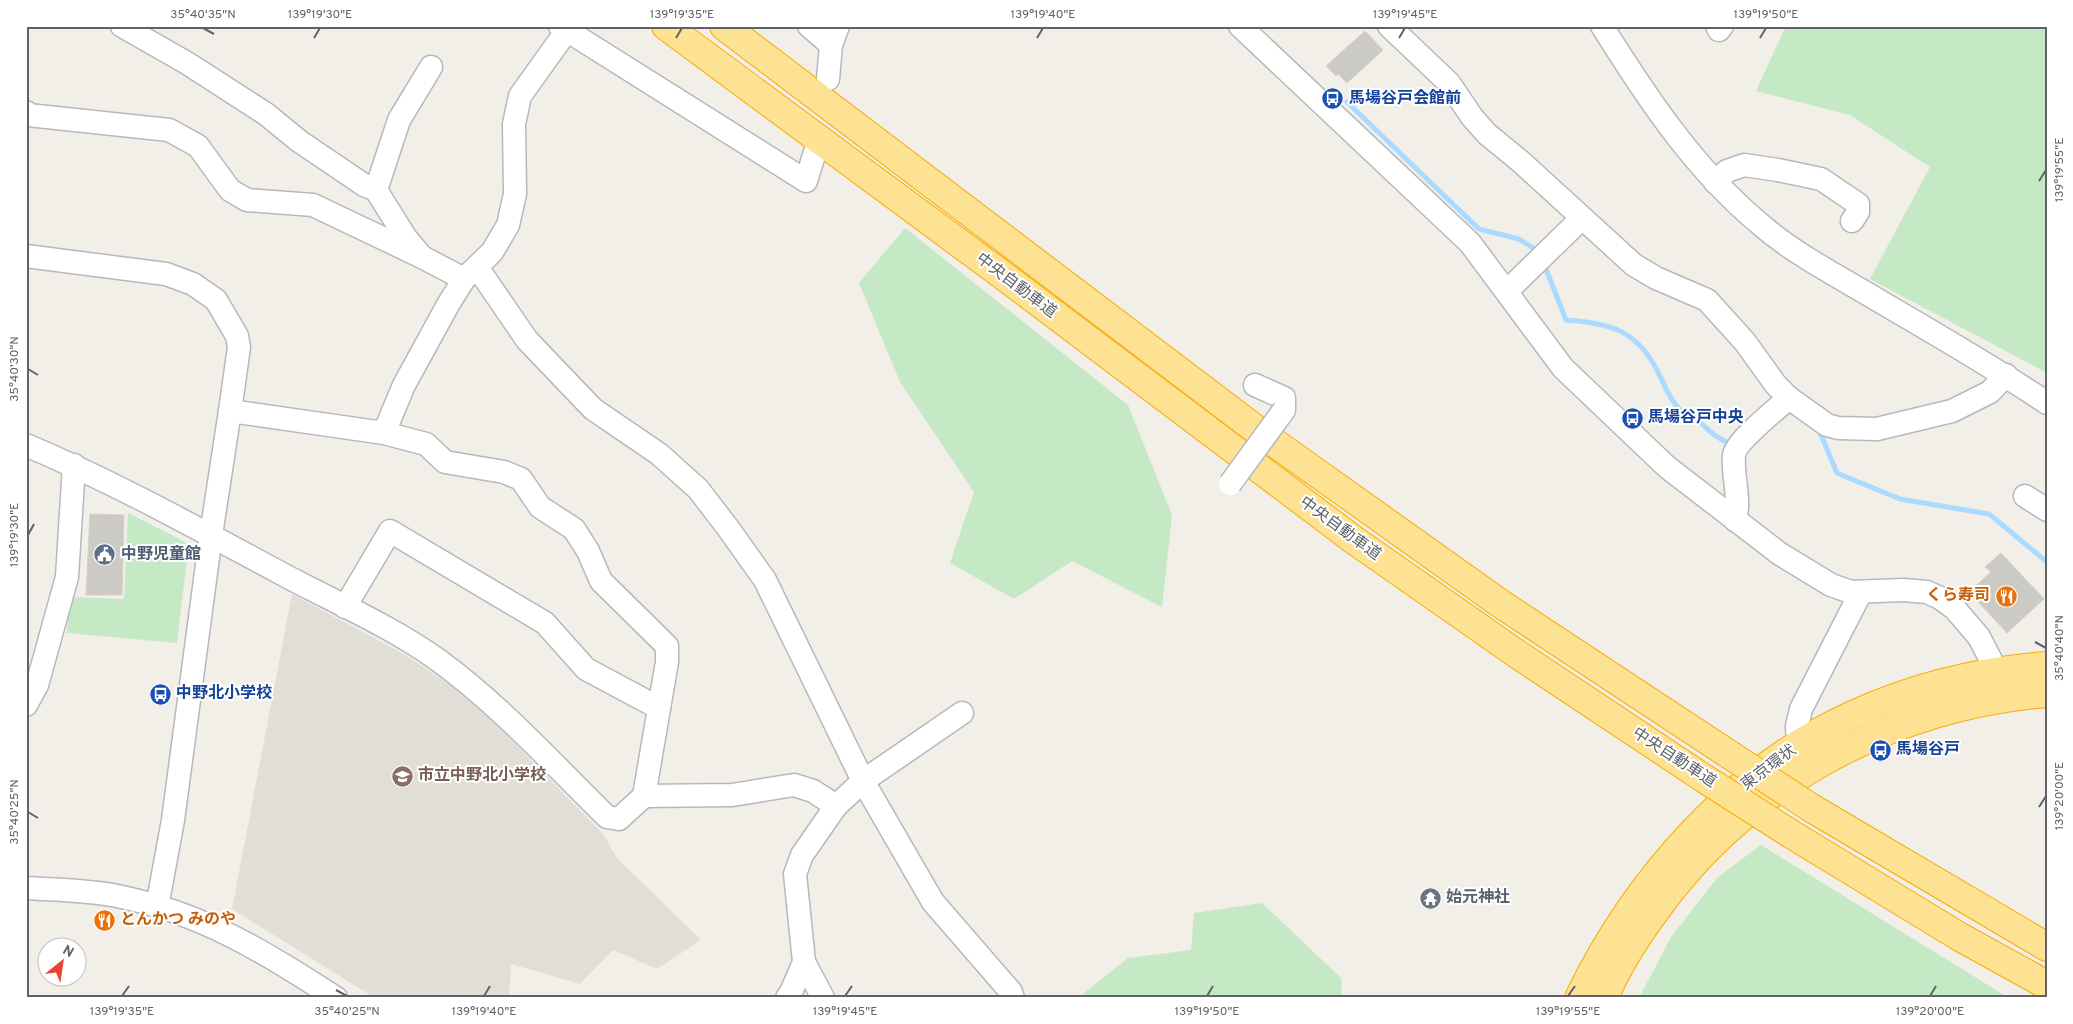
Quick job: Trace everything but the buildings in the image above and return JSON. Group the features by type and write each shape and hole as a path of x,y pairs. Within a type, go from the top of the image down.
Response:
{"highway":[{"name":"中央自動車道","path":"666,26 997,270 1354,540 1517,654 1704,779 1791,834 1960,936 2047,985"},
{"name":"中央自動車道","path":"724,26 1258,431 1501,604 1813,809 2047,947"},
{"name":"東京環状","path":"1580,998 1600,957 1629,911 1677,850 1745,785 1798,745 1854,714 1897,697 1936,685 1997,672 2047,666"},
{"name":"東京環状","path":"1604,998 1635,939 1666,894 1716,839 1767,796 1820,762 1870,738 1922,719 2002,699 2047,693"}],"street":[{"path":"122,26 266,114 299,141 364,185 376,190 406,238 422,257"},
{"path":"808,26 835,36 828,79"},
{"path":"1240,26 1470,243 1507,290 1563,368 1667,467 1780,554 1820,579 1842,590 1860,592 1903,590 1927,592 1940,598 1955,609 1978,637 1997,672 2002,699"},
{"path":"1389,26 1449,83 1487,134 1520,161 1634,265 1656,278 1708,300 1789,398 1827,425 1838,428 1877,429 1952,411 1990,392 2006,375"},
{"path":"1602,26 1682,143 1715,182 1761,226 1805,256 2006,375 2047,402"},
{"path":"1717,26 1719,30 1722,26"},
{"path":"384,433 415,363 471,273 492,252 512,212 515,194 514,124 520,96 566,28 806,181 815,152"},
{"path":"376,190 399,120 430,67"},
{"path":"27,115 168,130 198,146 230,190 247,200 314,204 422,257 471,273 527,340 593,409 659,454 698,490 728,528 765,580 863,781 933,902 1011,992 1013,998"},
{"path":"1715,182 1727,171 1744,165 1821,179 1858,204 1858,212 1852,221"},
{"path":"1507,290 1582,218"},
{"path":"26,256 166,274 205,291 216,300 237,336 239,347 211,534 174,810 157,907"},
{"path":"1230,484 1284,410 1284,398 1255,385"},
{"path":"1735,520 1738,506 1734,454 1739,444 1789,398"},
{"path":"26,445 74,465 211,534 420,648 466,682 607,817 619,819 644,796 667,662 667,646 601,581 588,551 574,529 540,507 521,479 504,472 445,462 426,444 384,433 230,411"},
{"path":"26,705 37,685 67,577 74,465"},
{"path":"2025,496 2047,510"},
{"path":"345,607 390,530 545,623 586,669 659,708"},
{"path":"1798,745 1797,726 1801,709 1860,592"},
{"path":"823,998 804,962 795,874 802,855 836,806 863,781 962,713"},
{"path":"644,796 732,795 794,785 813,791 836,806"},
{"path":"26,888 116,896 157,907 230,933 261,950 336,998"},
{"path":"786,998 792,990 804,962"}],"shaded area":[{"name":"市立中野北小学校","path":"292,594 407,656 447,683 490,718 603,834 617,858 701,940 657,969 613,950 580,984 511,964 509,998 375,998 232,909"}],"green space":[{"path":"1786,26 2047,26 2047,373 1870,279 1930,167 1850,115 1756,91"},
{"path":"905,228 1128,405 1172,515 1162,607 1072,561 1014,599 950,563 974,492 900,382 859,283"},
{"path":"128,513 185,542 188,551 177,643 67,633 69,597 124,599"},
{"path":"1761,845 2009,998 1639,998 1671,937 1718,877"},
{"path":"1262,903 1341,978 1342,998 1078,998 1128,958 1191,950 1194,913"}],"waterway":[{"path":"1347,102 1479,229 1519,239 1538,251"},
{"path":"1544,264 1566,320 1596,323 1621,331 1631,338 1650,358 1675,405 1684,413 1699,421 1720,439 1729,443 1732,440"},
{"path":"1819,430 1837,473 1900,499 1989,514 2047,562"}],"place":[{"name":"馬場谷戸会館前","path":"1333,99"},
{"name":"馬場谷戸中央","path":"1632,418"},
{"name":"中野児童館","path":"105,555"},
{"name":"くら寿司","path":"2006,596"},
{"name":"中野北小学校","path":"160,694"},
{"name":"馬場谷戸","path":"1880,750"},
{"name":"市立中野北小学校","path":"402,776"},
{"name":"始元神社","path":"1430,898"},
{"name":"とんかつ みのや","path":"104,920"}]}
